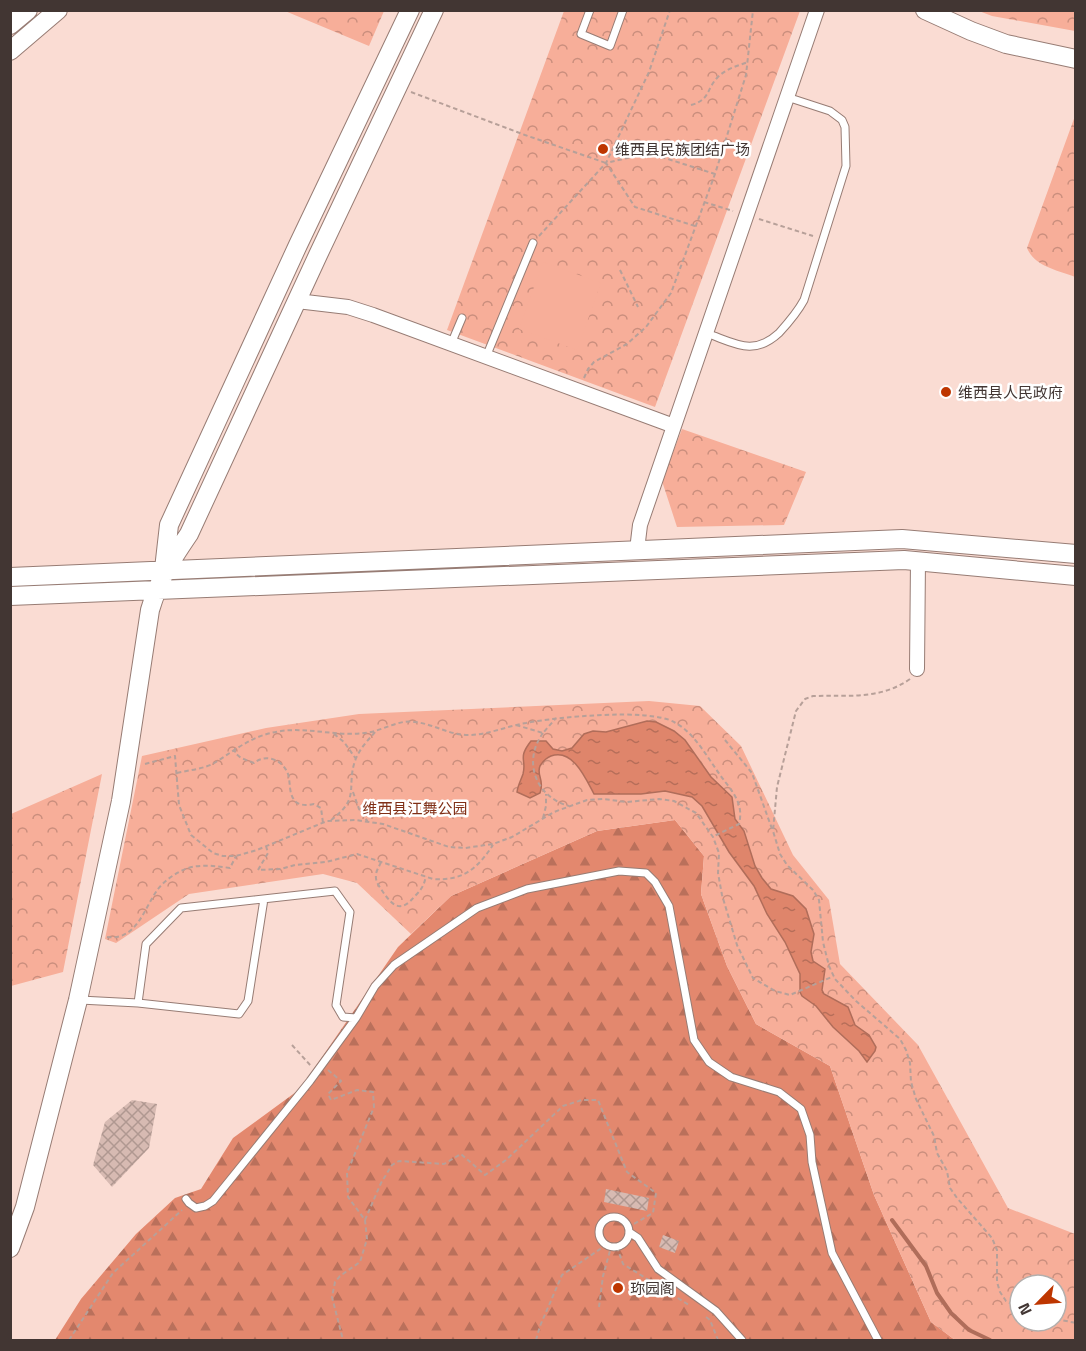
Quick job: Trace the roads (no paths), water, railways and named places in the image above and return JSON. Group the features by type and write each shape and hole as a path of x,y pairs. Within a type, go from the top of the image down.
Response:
{"main road":[{"path":"10,25 28,10"},
{"path":"10,51 58,10"},
{"path":"164,571 169,525 298,245 410,10"},
{"path":"10,1248 25,1207 78,1000 121,801 150,609 156,590 164,571 189,534 434,10"},
{"path":"925,10 1006,44 1076,59"},
{"path":"10,576 902,539 1076,554"},
{"path":"10,596 918,560 1076,576"}],"street":[{"path":"638,550 640,525 817,10"},
{"path":"297,301 348,308 674,426"},
{"path":"917,669 918,560"}],"lane":[{"path":"590,10 581,34 610,46 623,10"},
{"path":"706,333 753,347 769,342 794,318 804,300 846,166 845,127 842,120 830,111 787,98"},
{"path":"486,357 533,243"},
{"path":"451,344 462,318"},
{"path":"188,1201 196,1208 213,1202 316,1073 356,1018 375,986 394,965 477,908 527,889 619,871 646,873 655,882 669,906 694,1040 709,1062 731,1077 779,1092 801,1108 810,1135 812,1162 832,1254 878,1341"},
{"path":"138,1003 146,944 181,908 335,891 350,912 336,1005 343,1017 356,1018"},
{"path":"78,1000 138,1003 239,1014 248,1001 264,899"},
{"path":"629,1230 626,1242 612,1246 603,1241 599,1232 600,1226 607,1219 612,1217 622,1219 638,1238 658,1269 716,1311 742,1341"}],"water":[{"path":"647,721 656,722 674,731 685,740 711,777 732,797 735,819 744,831 755,866 762,878 771,889 793,896 806,909 814,934 811,952 813,961 825,969 822,990 824,994 848,1007 855,1025 869,1035 876,1047 867,1062 816,1006 802,996 800,974 785,942 767,914 754,886 729,852 702,806 692,797 665,791 641,794 594,794 578,766 566,756 559,755 551,756 540,766 542,785 540,793 530,798 517,792 524,769 523,755 531,741 546,741 553,749 562,751 572,748 584,734 593,731 606,732"}],"waterway":[{"path":"892,1220 926,1266 937,1293 951,1313 969,1330 990,1340"}],"place":[{"name":"维西县民族团结广场","path":"603,149"},
{"name":"维西县人民政府","path":"946,392"},
{"name":"珎园阁","path":"618,1288"}],"park label":[{"name":"维西县江舞公园","path":"415,808"}]}
